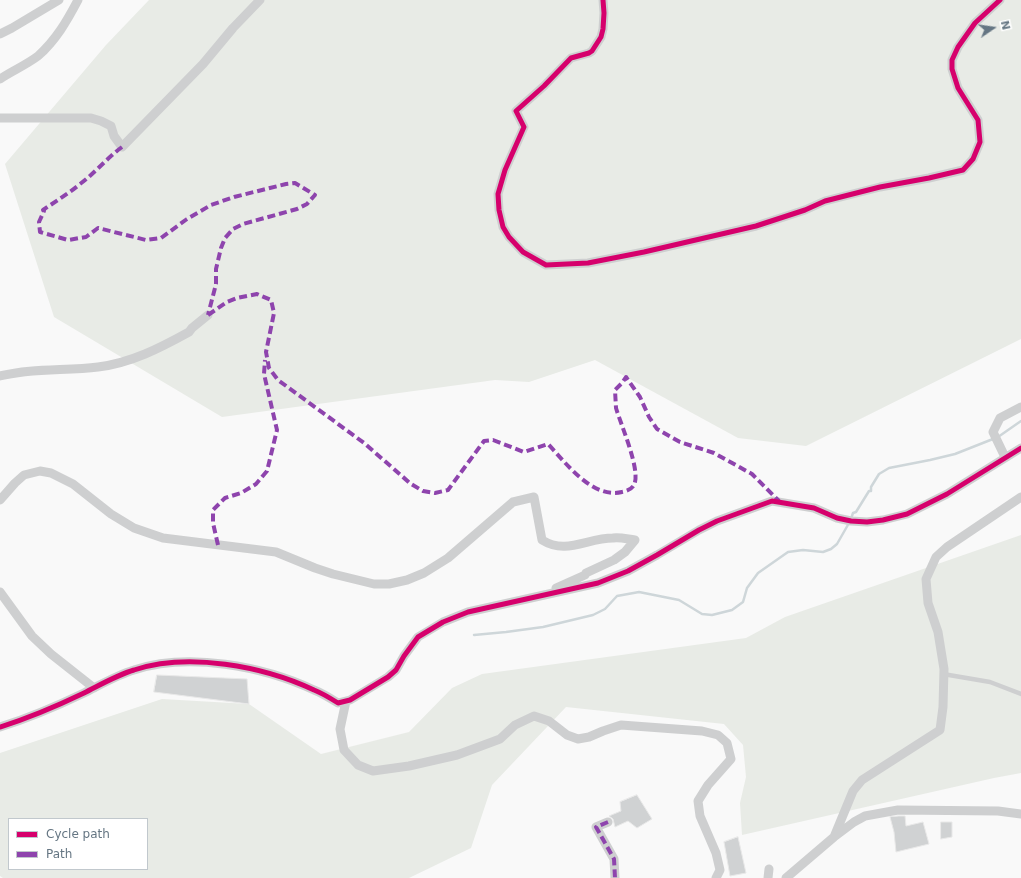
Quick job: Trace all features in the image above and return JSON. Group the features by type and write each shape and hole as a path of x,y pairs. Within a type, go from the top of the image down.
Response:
{"street":[{"path":"0,34 59,0"},
{"path":"0,79 37,56 55,39 67,22 78,0"},
{"path":"0,118 91,118 111,126 114,136 122,146 203,64 233,28 260,0"},
{"path":"603,0 603,29 601,37 592,51 571,58 544,86 516,111 524,127 505,170 498,194 499,210 503,227 509,237 523,252 546,265 588,263 644,252 756,226 805,210 825,201 880,187 963,170 973,159 980,142 978,120 958,88 952,69 952,60 958,47 974,23 1000,0"},
{"path":"0,376 60,369 99,367 126,362 162,347 189,332 208,315"},
{"path":"1005,457 994,432 1000,418 1021,407"},
{"path":"0,727 55,706 134,670 167,662 194,661 239,667 282,677 315,690 338,703 350,700 388,677 396,670 418,637 444,622 468,612 598,583 628,571 699,530 718,521 772,501 814,508 838,518 852,521 867,522 907,514 946,494 1021,448"},
{"path":"0,500 24,475 40,471 51,473 73,484 111,514 134,528 163,538 276,552 315,568 374,584 389,584 407,580 424,573 448,558 513,502 534,497 542,540 548,543 564,547 612,538 635,540 625,552 614,560 586,573 586,575 538,596"},
{"path":"834,837 853,791 862,780 940,730 943,674 938,632 928,603 926,579 936,557 947,547 1021,497"},
{"path":"0,592 32,636 51,654 94,688"},
{"path":"346,701 340,729 344,750 358,765 373,771 409,766 457,755 500,738 515,725 534,716 549,721 567,736 578,739 589,737 621,725 702,731 718,735 727,744 731,759 708,785 698,801 700,816 716,853 720,870 716,878"},
{"path":"786,878 834,837 854,822 865,816 898,810 998,811 1021,814"},
{"path":"608,822 596,827 614,859 615,878"}],"lane":[{"path":"943,674 990,682 1021,694"}],"shaded area":[{"path":"149,0 1021,0 1021,339 806,446 738,438 595,360 529,382 495,380 222,417 54,317 5,164 106,45"},
{"path":"1021,535 1021,773 742,835 740,803 746,777 743,745 724,724 566,707 492,785 471,848 409,878 3,878 0,876 0,753 162,699 249,704 321,754 409,732 452,688 482,674 746,638 785,617"}],"building":[{"path":"157,675 247,679 249,704 154,692"},
{"path":"637,795 652,819 637,828 628,821 615,827 613,819 609,816 621,811 620,802"},
{"path":"905,816 906,826 923,822 929,844 896,852 894,832 890,817"},
{"path":"941,822 952,822 952,837 941,839"},
{"path":"738,837 746,873 730,876 724,842"}],"waterway":[{"path":"851,519 853,513 856,512 869,491 871,491 871,487 879,474 889,468 955,454 998,437 1021,421"},
{"path":"474,635 543,627 593,615 605,609 617,596 639,592 679,600 702,614 712,615 732,610 743,602 747,588 758,573 788,552 803,550 823,552 831,549 837,544 849,523"}],"marked path":[{"path":"122,147 85,180 43,210 44,211 39,222 40,232 68,240 86,237 98,228 146,240 161,238 187,219 211,205 234,197 295,183 315,195 307,204 297,209 243,224 233,229 225,238 221,248 216,269 216,284 208,315"},
{"path":"208,315 227,302 237,298 257,294 271,300 274,313 266,352 269,368 278,380 364,443 411,484 423,491 435,493 448,490 484,441 493,440 524,452 548,444 580,478 590,485 611,493 622,492 632,488 636,475 629,445 616,408 615,390 626,377 640,397 649,417 657,429 680,442 714,453 752,474 779,501"},
{"path":"218,545 213,523 213,510 225,498 241,493 256,484 267,471 277,430 264,374 265,360"},
{"path":"608,822 596,827 614,859 615,878"}],"cycle path":[{"path":"603,0 603,29 601,37 592,51 571,58 544,86 516,111 524,127 505,170 498,194 499,210 503,227 509,237 523,252 546,265 588,263 644,252 756,226 805,210 825,201 880,187 963,170 973,159 980,142 978,120 958,88 952,69 952,60 958,47 975,23 1000,0"},
{"path":"0,727 22,720 53,707 128,672 155,665 178,662 225,664 249,668 294,682 320,693 338,703 350,700 388,677 396,670 418,637 443,622 468,612 598,583 628,571 717,521 772,501 814,508 837,518 851,521 867,522 907,514 947,494 1021,448"}]}
